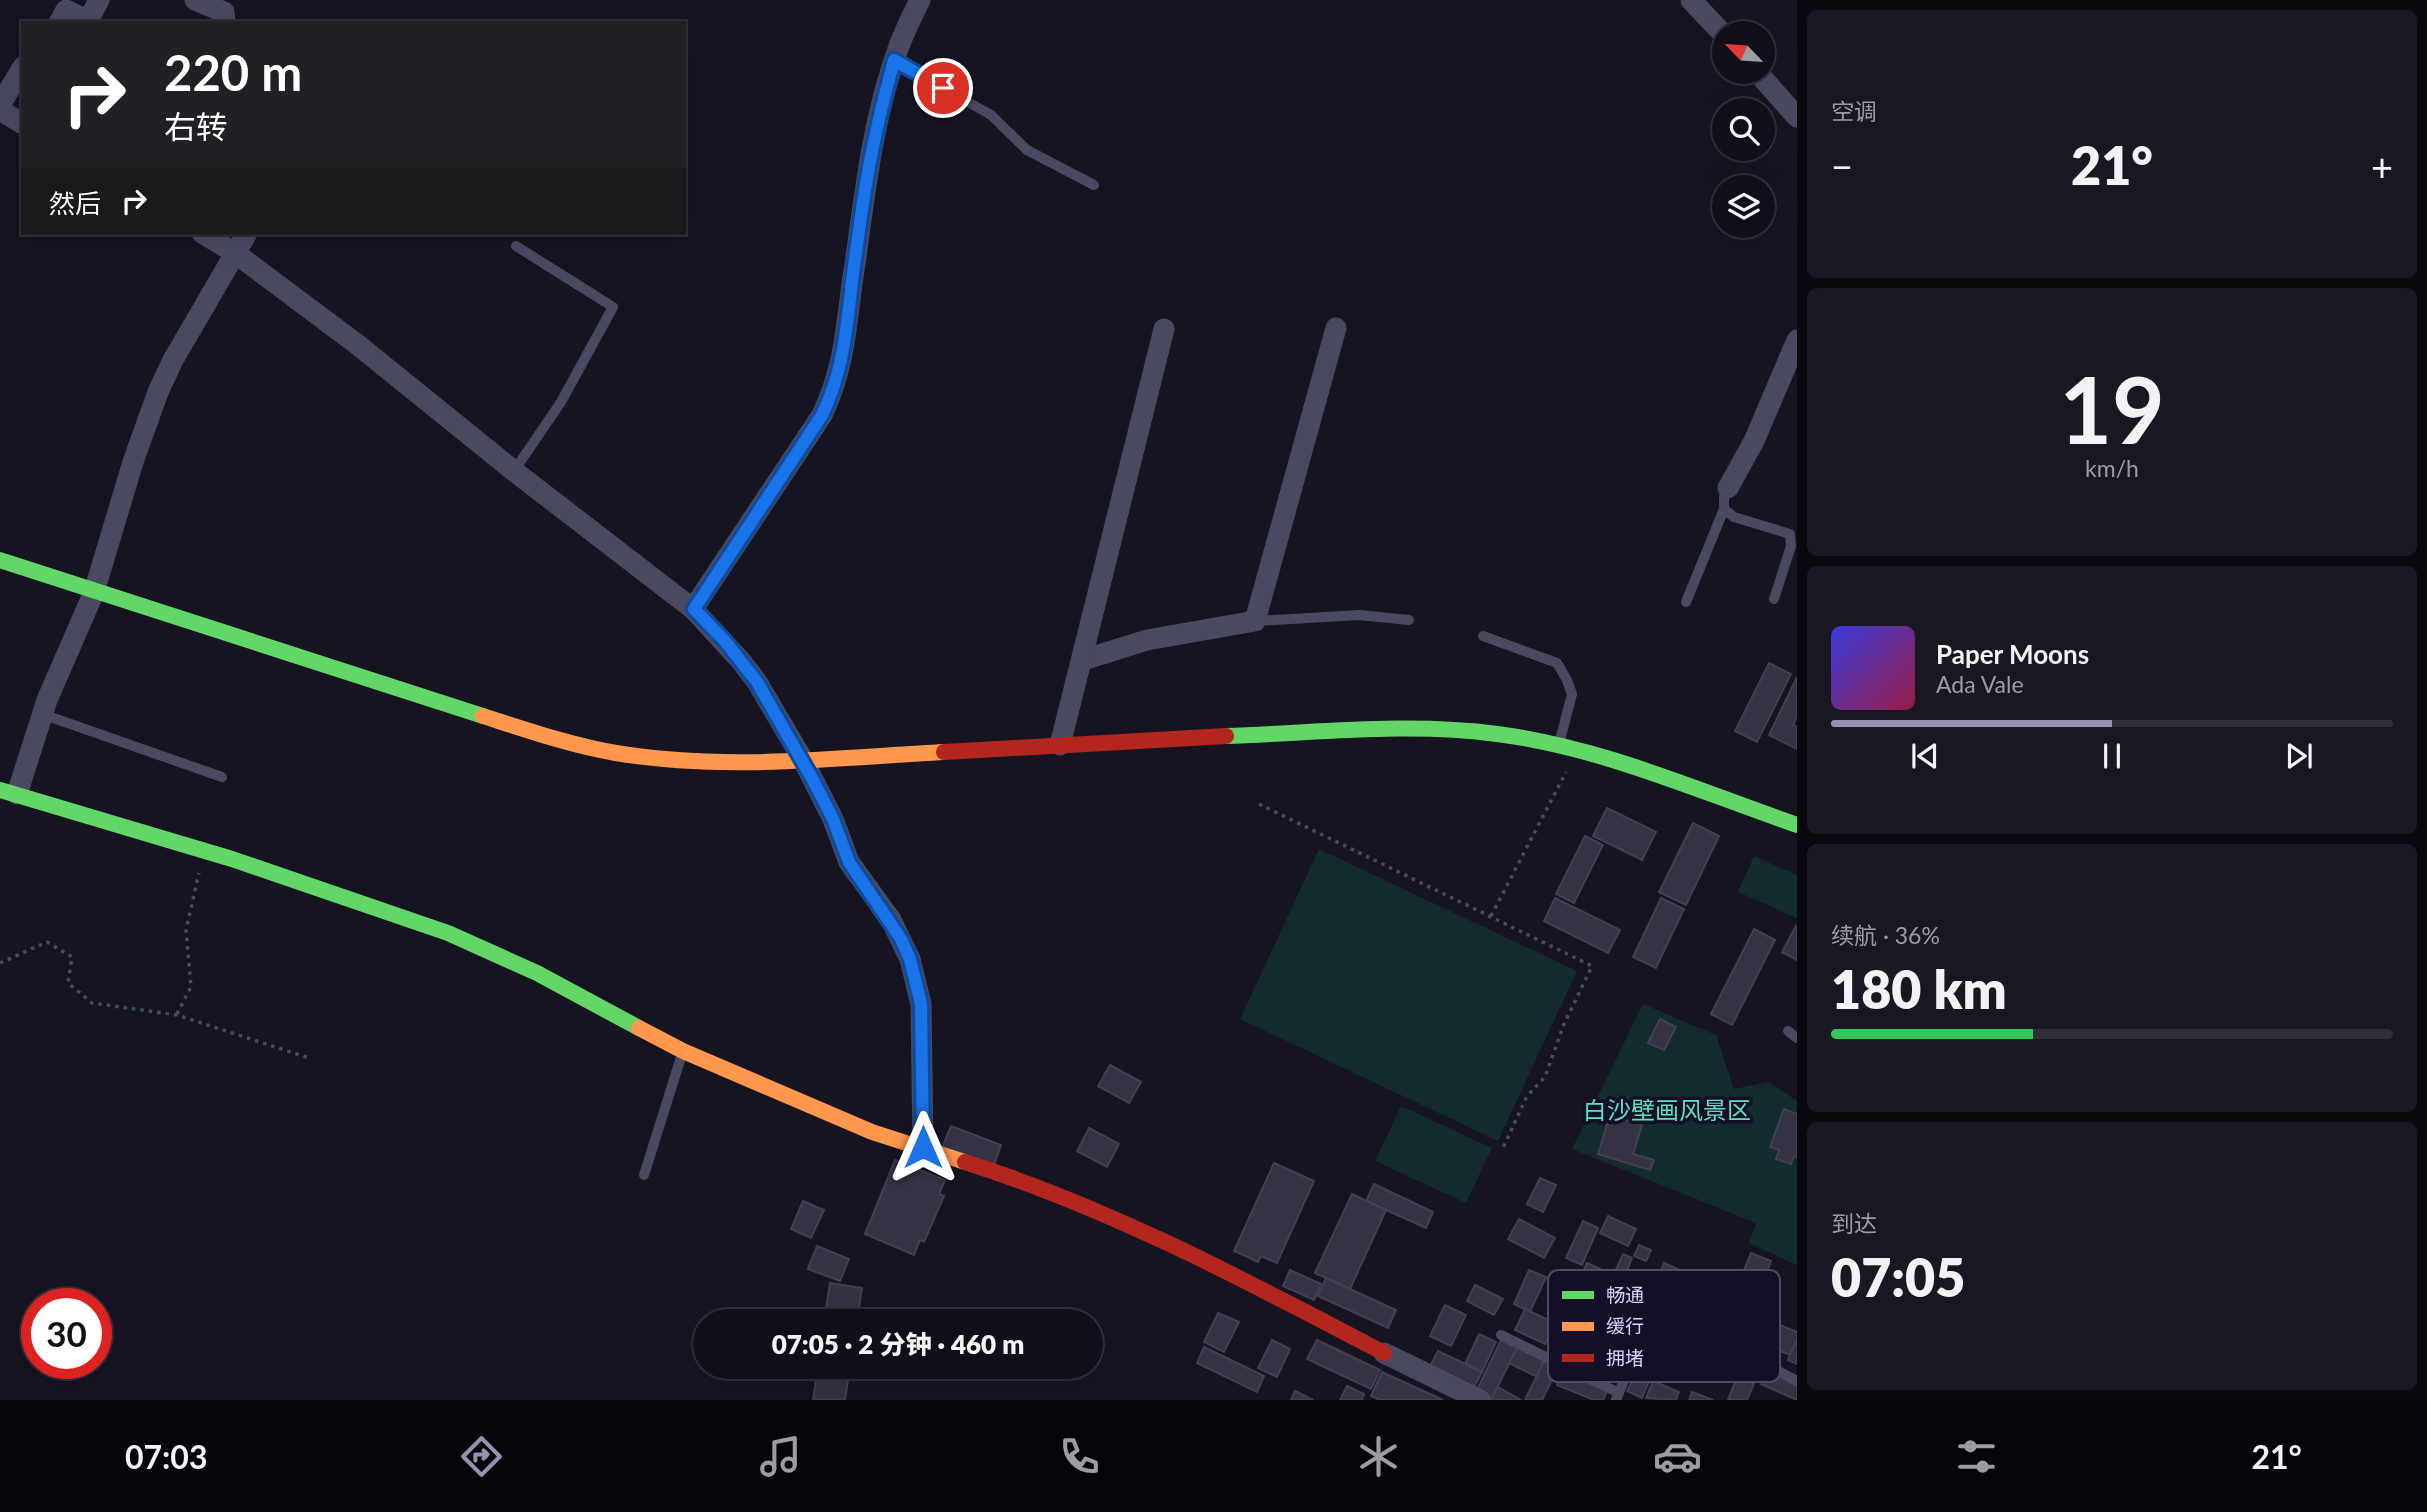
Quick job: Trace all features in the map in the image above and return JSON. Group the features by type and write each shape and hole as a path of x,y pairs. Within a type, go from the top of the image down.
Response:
{"main road":[{"path":"0,560 560,741 617,753 687,761 756,763 1060,745 1412,729 1489,733 1577,751 1797,825"},
{"path":"8,792 205,851 448,933 537,973 683,1051 872,1132 1056,1194 1248,1281 1384,1353"}],"street":[{"path":"60,21 66,10 88,21 99,0"},
{"path":"195,0 225,12"},
{"path":"694,609 822,415 831,397 843,361 869,164 894,60 920,0"},
{"path":"1691,0 1712,23"},
{"path":"21,71 0,108 21,123"},
{"path":"1768,84 1797,117"},
{"path":"205,235 235,253 359,345 514,471 694,609 724,640 757,682 803,760 833,819 849,862 891,920 910,959 921,1004 923,1147"},
{"path":"8,792 93,592 133,462 158,392 173,360 246,235"},
{"path":"1083,660 1147,640 1255,621 1335,328"},
{"path":"1060,745 1164,329"},
{"path":"1726,499 1797,340"},
{"path":"1384,1353 1480,1400"}],"lane":[{"path":"894,60 990,116 1027,150 1094,185"},
{"path":"514,471 561,402 613,307 516,246"},
{"path":"1726,499 1734,517 1790,534 1791,546 1774,599"},
{"path":"1686,602 1726,499"},
{"path":"1255,621 1359,615 1409,620"},
{"path":"1483,636 1557,663 1572,694 1558,746"},
{"path":"42,713 222,777"},
{"path":"644,1174 683,1051"},
{"path":"1501,1335 1548,1360"},
{"path":"1780,1372 1797,1381"},
{"path":"1591,1382 1618,1396"}],"path":[{"path":"1491,916 1577,751"},
{"path":"1259,804 1592,965 1564,1024 1545,1077 1527,1096 1503,1148"},
{"path":"177,1015 191,987 186,930 205,851"},
{"path":"0,963 47,942 72,957 68,983 92,1003 177,1015 309,1058"}],"green space":[{"path":"1319,849 1577,971 1498,1141 1240,1019"},
{"path":"1754,856 1797,875 1797,918 1738,892"},
{"name":"白沙壁画风景区","path":"1643,1004 1716,1035 1734,1089 1769,1082 1797,1101 1797,1265 1749,1243 1756,1223 1572,1149"},
{"path":"1401,1106 1492,1148 1466,1203 1375,1161"}],"building":[{"path":"1769,663 1791,674 1757,742 1735,731"},
{"path":"1797,677 1797,716 1793,725 1797,727 1797,749 1769,735"},
{"path":"1607,808 1656,832 1642,860 1593,836"},
{"path":"1693,823 1719,836 1686,905 1659,892"},
{"path":"1585,836 1603,845 1574,903 1556,894"},
{"path":"1555,898 1620,930 1608,953 1544,921"},
{"path":"1661,898 1684,909 1656,968 1633,957"},
{"path":"1797,927 1797,960 1782,952"},
{"path":"1754,929 1775,940 1732,1025 1711,1014"},
{"path":"1660,1019 1676,1027 1664,1050 1648,1043"},
{"path":"1110,1065 1141,1082 1129,1103 1098,1086"},
{"path":"1784,1109 1797,1114 1797,1157 1794,1156 1791,1164 1776,1159 1779,1150 1770,1147"},
{"path":"1610,1115 1642,1125 1633,1154 1654,1160 1650,1170 1598,1154"},
{"path":"951,1126 1001,1145 992,1170 941,1150"},
{"path":"1089,1128 1119,1144 1107,1167 1077,1151"},
{"path":"895,1160 945,1180 939,1194 944,1196 924,1242 920,1240 914,1255 865,1234"},
{"path":"1274,1163 1314,1181 1277,1263 1261,1256 1258,1262 1234,1251"},
{"path":"1540,1178 1556,1185 1543,1212 1527,1204"},
{"path":"1374,1184 1433,1212 1426,1228 1366,1201"},
{"path":"1352,1194 1386,1210 1350,1289 1315,1273"},
{"path":"803,1201 824,1210 811,1238 791,1229"},
{"path":"1608,1216 1636,1229 1628,1246 1600,1233"},
{"path":"1519,1219 1555,1238 1544,1258 1508,1239"},
{"path":"1583,1221 1598,1228 1582,1265 1566,1258"},
{"path":"1639,1245 1651,1250 1646,1261 1634,1256"},
{"path":"817,1246 849,1259 840,1281 808,1269"},
{"path":"1751,1253 1771,1261 1768,1270 1744,1270"},
{"path":"1623,1254 1632,1258 1627,1270 1616,1270"},
{"path":"1587,1263 1602,1270 1584,1270"},
{"path":"1664,1263 1680,1270 1661,1270"},
{"path":"1290,1270 1321,1284 1314,1300 1283,1286"},
{"path":"1529,1270 1546,1277 1530,1312 1514,1304"},
{"path":"1326,1278 1396,1310 1388,1328 1318,1296"},
{"path":"830,1283 862,1288 859,1309 826,1309"},
{"path":"1475,1285 1503,1299 1494,1315 1467,1301"},
{"path":"1445,1305 1466,1315 1451,1346 1430,1336"},
{"path":"1525,1309 1548,1320 1548,1338 1545,1344 1515,1330"},
{"path":"1218,1313 1239,1322 1224,1352 1204,1342"},
{"path":"1780,1325 1797,1332 1790,1355 1780,1351"},
{"path":"1479,1334 1496,1342 1482,1372 1465,1364"},
{"path":"1797,1339 1797,1364 1788,1360"},
{"path":"1272,1340 1290,1349 1277,1377 1258,1368"},
{"path":"1317,1340 1380,1370 1371,1389 1307,1359"},
{"path":"1501,1340 1517,1348 1491,1400 1483,1400 1474,1396"},
{"path":"1204,1347 1264,1376 1257,1392 1197,1363"},
{"path":"1517,1348 1544,1361 1537,1377 1509,1363"},
{"path":"1438,1351 1482,1372 1472,1391 1428,1370"},
{"path":"1544,1361 1548,1363 1548,1382 1551,1382 1542,1400 1525,1400"},
{"path":"1382,1372 1443,1400 1380,1400 1371,1396"},
{"path":"1780,1377 1797,1385 1797,1400 1761,1384 1780,1382"},
{"path":"816,1379 848,1379 845,1400 813,1400"},
{"path":"1558,1382 1586,1382 1607,1391 1603,1400 1594,1400 1557,1385"},
{"path":"1632,1382 1649,1382 1642,1398 1627,1391"},
{"path":"1653,1382 1679,1392 1676,1400 1646,1398"},
{"path":"1735,1382 1754,1383 1747,1400 1728,1400"},
{"path":"1347,1386 1364,1394 1362,1400 1340,1400"},
{"path":"1498,1387 1521,1400 1491,1400"},
{"path":"1295,1391 1313,1400 1291,1400"},
{"path":"1692,1392 1713,1400 1689,1400"}],"traffic: fast":[{"path":"0,560 483,716"},
{"path":"1226,736 1362,729 1430,729 1497,734 1535,740 1611,760 1797,825"},
{"path":"0,790 232,859 448,933 537,973 639,1028"}],"traffic: slow":[{"path":"483,716 582,746 657,758 780,762 944,752"},
{"path":"639,1028 683,1051 872,1132 965,1162"}],"traffic: jam":[{"path":"944,752 1226,736"},
{"path":"965,1162 1073,1201 1126,1224 1230,1273 1384,1353"}],"route":[{"path":"923,1147 921,1004 910,959 891,920 849,862 833,819 803,760 757,682 724,640 694,609 822,415 831,397 843,361 869,164 894,60 943,88"}]}
